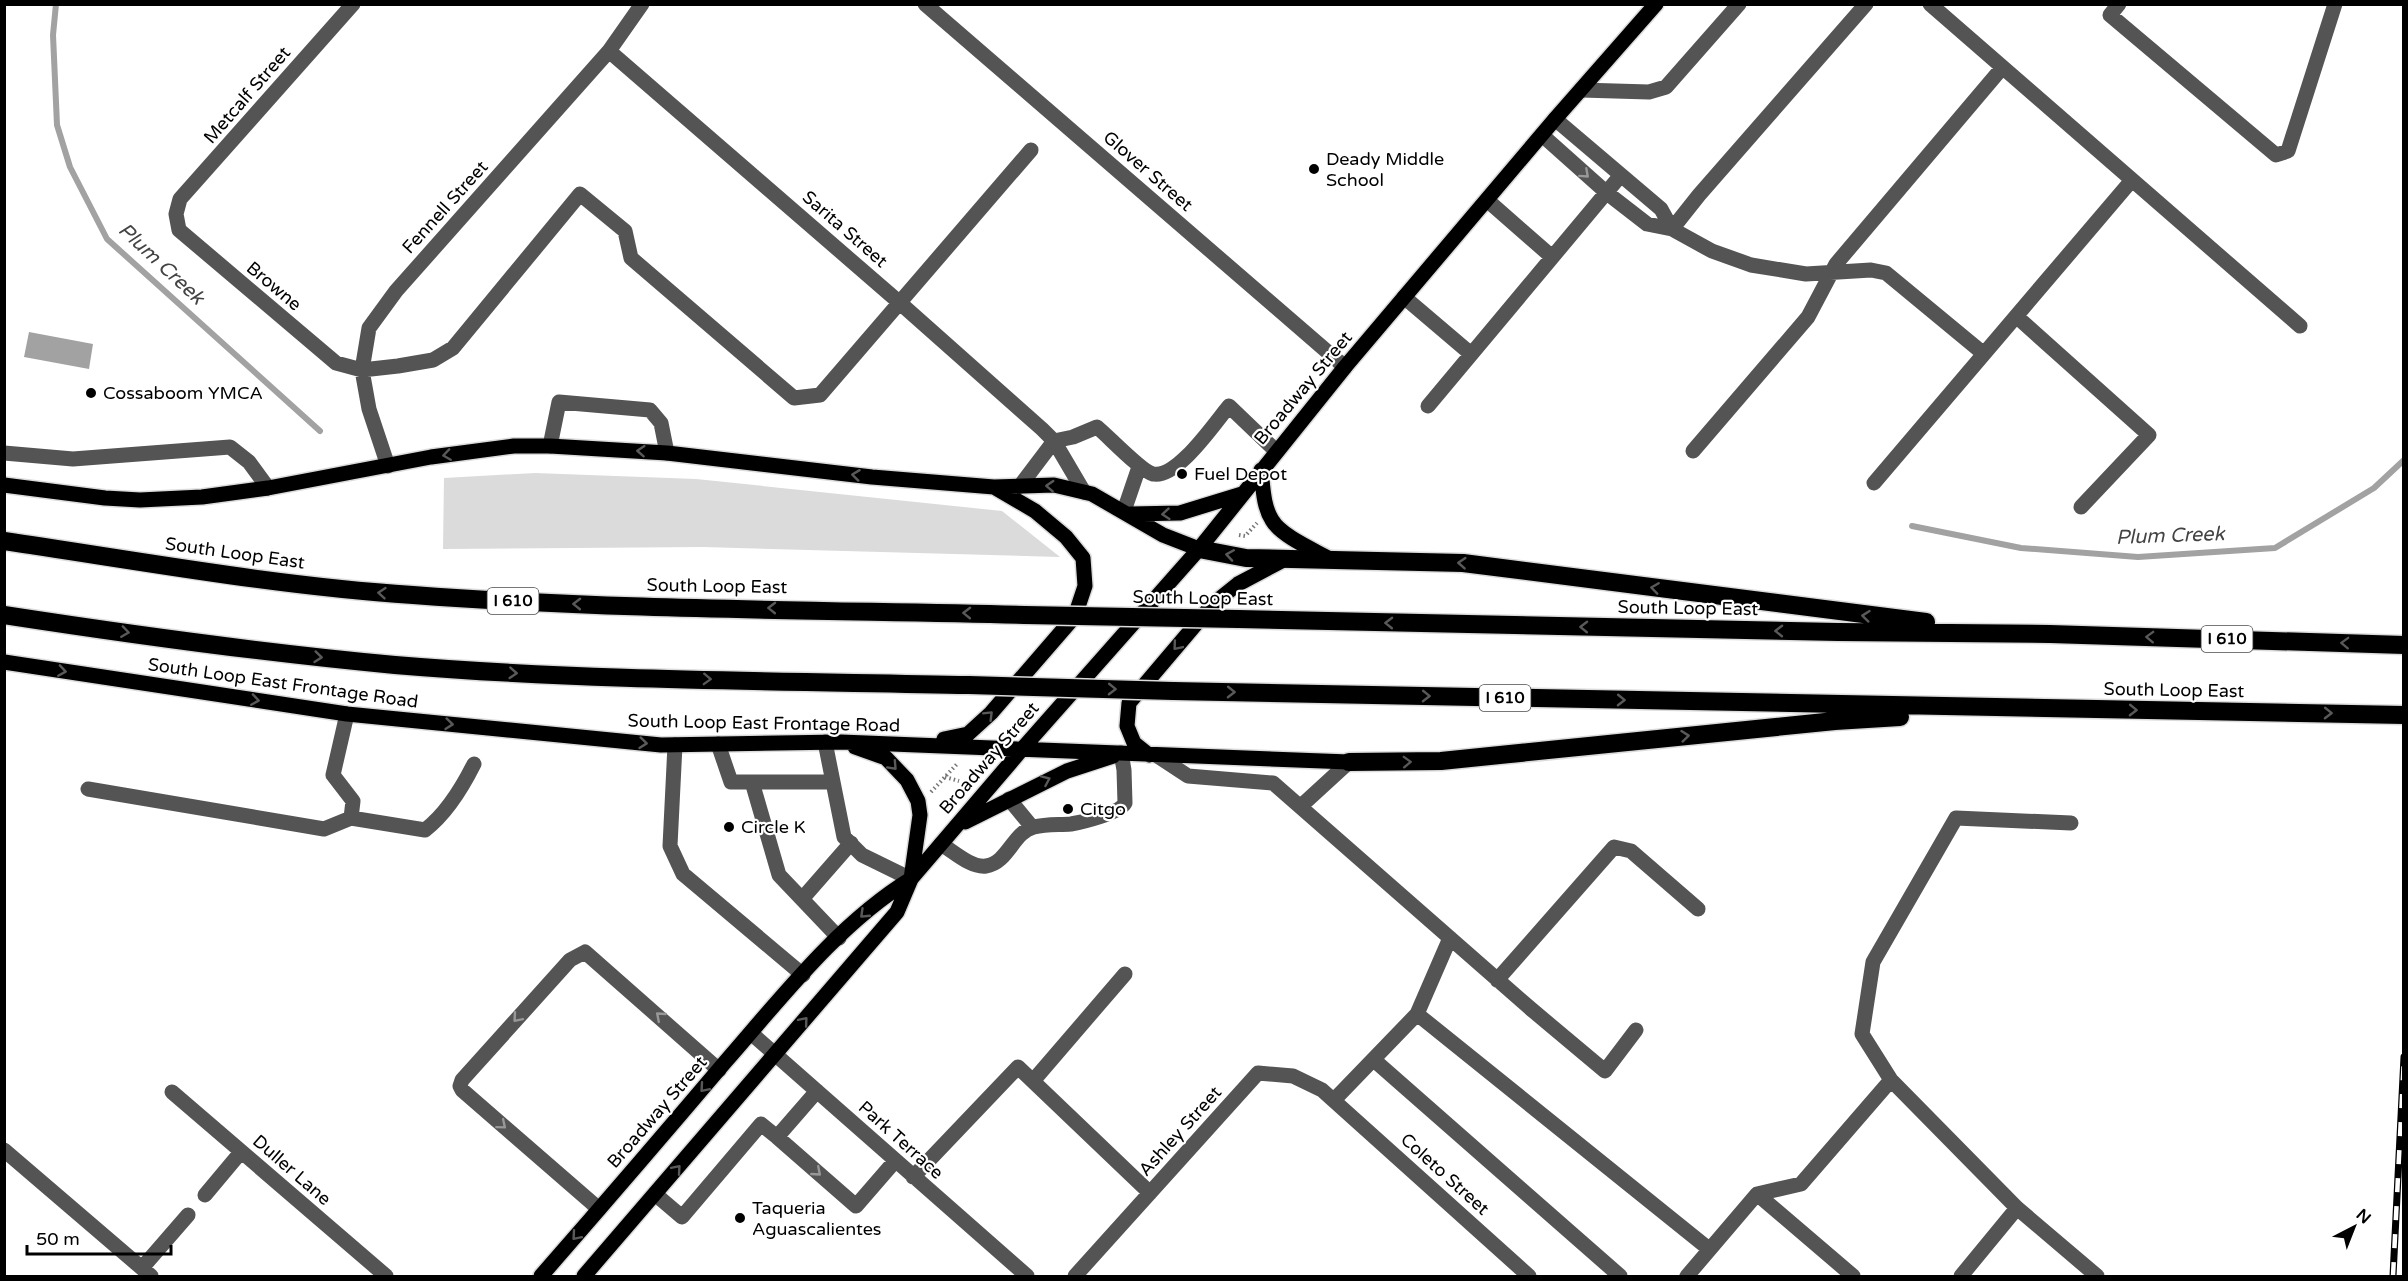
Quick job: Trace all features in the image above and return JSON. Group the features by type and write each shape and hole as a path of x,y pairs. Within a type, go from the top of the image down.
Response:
{"highway":[{"name":"South Loop East","path":"4,541 257,579 412,595 539,603 1838,632 2050,633 2403,645"},
{"path":"1199,549 1246,558 1463,563 1838,613 2050,633"},
{"name":"I 610","path":"4,615 246,649 396,665 530,674 1173,691 1836,713"},
{"name":"South Loop East","path":"1836,713 2074,710 2403,714"},
{"path":"1348,762 1441,761 1836,713"}],"main road":[{"name":"Broadway Street","path":"541,1276 803,975 882,898 911,879 1199,549 1345,367 1555,119 1656,4"},
{"path":"4,485 68,495 140,500 202,496 268,488 431,457 514,446 550,446 667,453 872,477 994,486 1054,484 1092,494 1161,533 1199,549"},
{"path":"1261,470 1265,502 1272,522 1295,540 1330,559"},
{"path":"918,744 968,734 991,713 1075,616 1085,586 1083,558 1066,537 1035,512 994,486"},
{"path":"1127,513 1180,513 1242,494"},
{"path":"1153,755 1134,743 1126,726 1129,704 1213,604 1238,584 1287,558"},
{"name":"South Loop East Frontage Road","path":"4,662 347,714 675,745 841,742 1348,762"},
{"path":"841,742 886,758 907,780 918,801 920,815 911,879"},
{"path":"957,826 1067,771 1121,753"},
{"name":"Broadway Street","path":"584,1276 897,912 911,879"}],"street":[{"name":"Metcalf Street","path":"176,214 180,200 353,4"},
{"name":"Fennell Street","path":"388,466 369,409 362,370 369,328 396,291 609,51 642,4"},
{"name":"Glover Street","path":"925,4 1345,367"},
{"path":"1581,90 1649,92 1666,87 1739,4"},
{"path":"1671,229 1866,4"},
{"path":"1930,4 2300,326"},
{"path":"2119,4 2110,15 2276,155 2288,151 2335,4"},
{"name":"Sarita Street","path":"609,51 900,303 1054,441 1084,492"},
{"path":"1693,451 1808,317 1836,264 2002,68"},
{"path":"1555,119 1661,209 1671,229"},
{"path":"1542,135 1607,193 1647,224 1671,229 1712,251 1751,265 1806,274 1871,270 1886,273 1984,354"},
{"path":"362,370 433,360 453,348 580,194 626,231 631,258 794,398 810,398 820,394 1031,150"},
{"path":"1428,406 1621,176"},
{"path":"1874,483 2133,180"},
{"path":"1486,200 1552,257"},
{"name":"Browne","path":"176,214 179,230 201,251 336,363 362,370"},
{"path":"1404,297 1471,354"},
{"path":"2016,316 2149,435 2081,507"},
{"path":"550,446 559,402 650,410 661,423 667,453"},
{"path":"1020,486 1054,441 1073,437 1097,426 1139,467 1152,474 1168,474 1180,464 1229,406 1276,451"},
{"path":"4,453 73,459 230,447 249,462 268,488"},
{"path":"1127,513 1139,467"},
{"path":"347,714 333,775 353,801 351,818"},
{"path":"825,742 831,782 844,837 862,855 911,879"},
{"path":"718,744 731,782 831,782"},
{"path":"675,745 670,846 683,873 803,975"},
{"path":"941,844 982,867 996,864 1024,832 1032,827 1072,824 1123,808 1125,803 1124,770 1121,753"},
{"path":"1153,755 1188,776 1273,783 1497,980 1605,1071 1636,1030"},
{"path":"1301,806 1348,762"},
{"path":"88,789 324,829 351,818 425,830 436,822 474,764"},
{"path":"752,782 779,875 839,938"},
{"path":"1009,799 1032,827"},
{"path":"2071,824 1956,818 1873,962 1862,1034 1891,1080 2017,1208 2097,1276"},
{"path":"802,900 851,843"},
{"path":"1497,980 1614,848 1631,851 1698,909"},
{"path":"1334,1100 1417,1014 1450,938"},
{"path":"600,1209 462,1090 460,1086 462,1080 570,960 585,952 719,1070"},
{"path":"1033,1081 1125,974"},
{"path":"1417,1014 1709,1249"},
{"name":"Park Terrace","path":"751,1033 1027,1276"},
{"path":"1374,1060 1620,1276"},
{"path":"913,1177 1018,1067 1150,1193"},
{"name":"Ashley Street","path":"1075,1276 1258,1073 1293,1077 1322,1090 1334,1100"},
{"path":"1687,1276 1757,1194 1801,1184 1891,1080"},
{"path":"777,1137 817,1091"},
{"name":"Duller Lane","path":"172,1092 386,1276"},
{"name":"Coleto Street","path":"1334,1100 1529,1276"},
{"path":"655,1194 682,1217 761,1124 856,1206 895,1161"},
{"path":"4,1149 146,1272 188,1215"},
{"path":"205,1195 242,1152"},
{"path":"1757,1194 1852,1276"},
{"path":"1961,1276 2017,1208"}],"path":[{"path":"1239,535 1245,536 1259,521"},
{"path":"927,796 957,764"},
{"path":"945,777 959,781"}],"shaded area":[{"path":"29,332 93,344 89,369 24,357"},
{"path":"535,473 696,479 1002,511 1060,557 703,547 443,549 444,478"}],"waterway":[{"name":"Plum Creek","path":"56,4 53,35 57,125 70,167 107,239 320,431"},
{"name":"Plum Creek","path":"1912,526 2021,548 2138,557 2275,548 2374,488 2404,460"}],"railway":[{"path":"2393,1276 2404,1057"}],"place":[{"name":"Deady Middle School","path":"1314,169"},
{"name":"Cossaboom YMCA","path":"91,393"},
{"name":"Fuel Depot","path":"1182,474"},
{"name":"Citgo","path":"1068,809"},
{"name":"Circle K","path":"729,827"},
{"name":"Taqueria Aguascalientes","path":"740,1218"}]}
